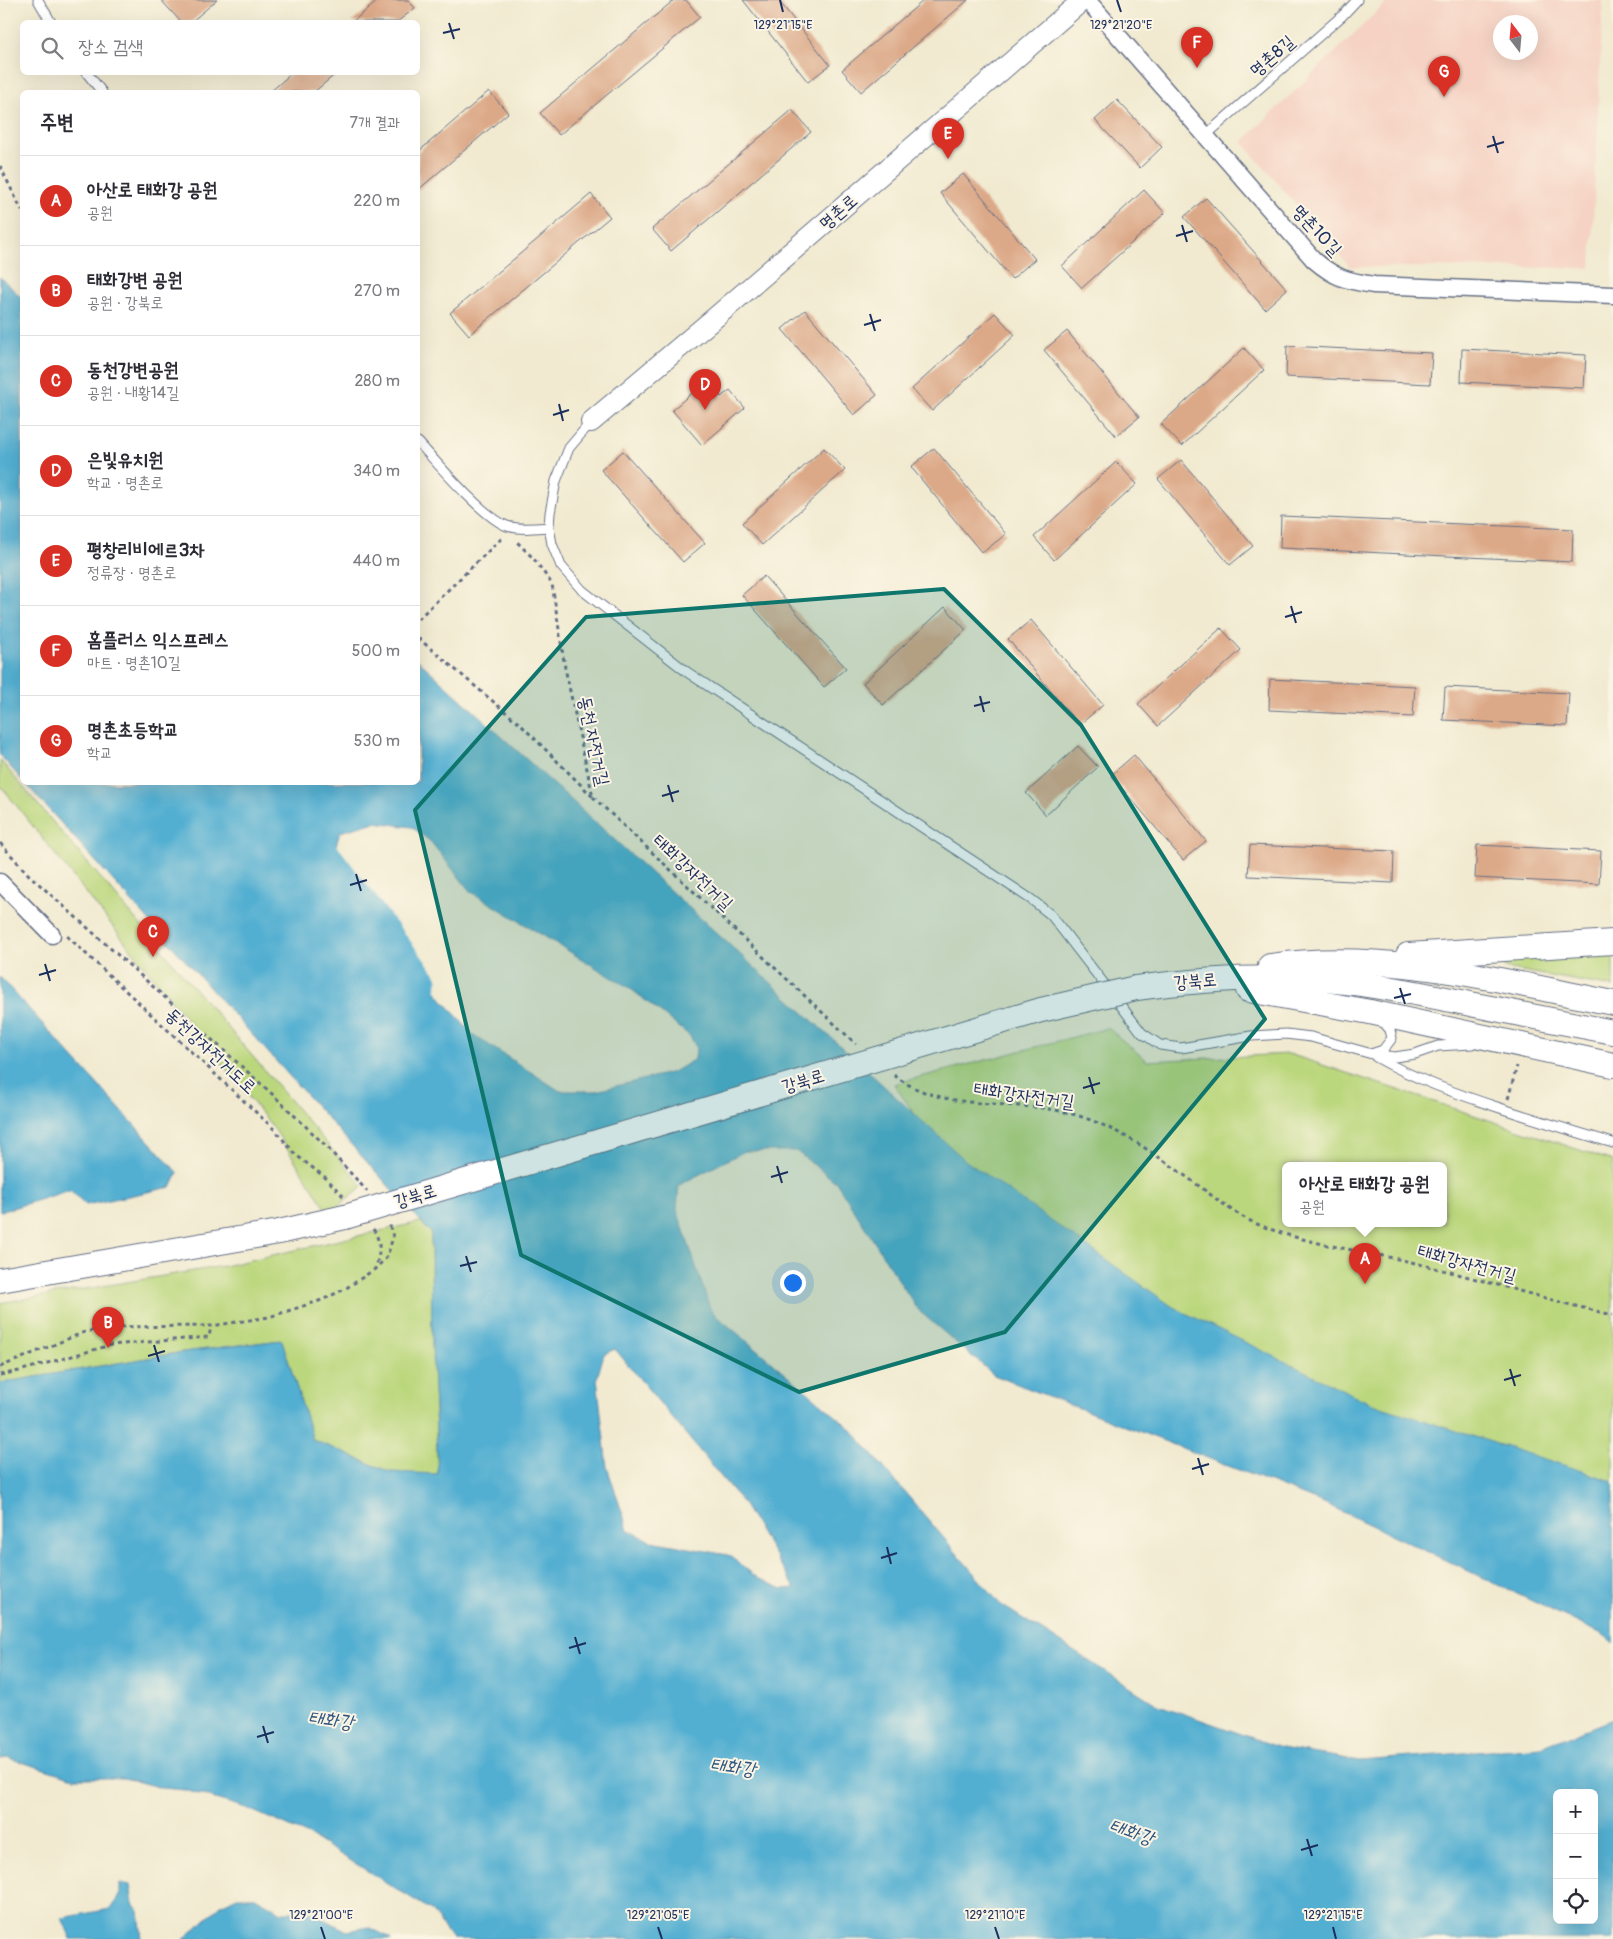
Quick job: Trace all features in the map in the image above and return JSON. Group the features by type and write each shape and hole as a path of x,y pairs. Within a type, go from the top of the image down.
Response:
{"main road":[{"path":"1174,982 1280,964 1613,942"},
{"path":"1345,960 1413,965 1613,1003"},
{"name":"강북로","path":"0,1280 279,1232 345,1207 1041,1010 1136,988 1174,982 1269,978 1336,981 1391,988 1613,1032"},
{"path":"1174,982 1271,994 1370,1012 1613,1065"}],"street":[{"name":"명촌로","path":"591,422 725,310 1083,0"},
{"name":"명촌10길","path":"1088,0 1314,260 1329,273 1348,281 1374,286 1613,295"},
{"path":"0,882 58,934"}],"lane":[{"path":"38,0 51,20"},
{"name":"명촌8길","path":"1206,136 1358,0"},
{"path":"88,75 100,90"},
{"path":"591,422 569,448 559,473 550,513 549,527 552,544 561,566 582,590 687,672 1032,900 1051,915 1142,1033 1160,1045 1181,1048 1251,1036 1286,1034 1311,1037 1372,1054 1395,1057 1415,1054 1438,1046 1458,1044 1520,1045"},
{"path":"420,444 488,515 507,529 549,527"},
{"path":"1370,1012 1386,1024 1392,1038 1383,1050 1372,1054"},
{"path":"1372,1054 1402,1072 1435,1086 1563,1129 1613,1143"}],"path":[{"path":"0,166 20,207"},
{"path":"420,617 507,529"},
{"name":"동천 자전거길","path":"507,529 534,559 552,584 565,668 592,797"},
{"name":"동천 자전거길","path":"420,640 521,725 592,797"},
{"name":"태화강자전거길","path":"592,797 863,1050"},
{"path":"0,843 29,875 270,1092 324,1144 368,1192"},
{"name":"동천강자전거도로","path":"58,934 275,1130 296,1155 326,1178 345,1207"},
{"name":"태화강자전거길","path":"891,1073 906,1084 939,1096 984,1103 1032,1106 1076,1115 1114,1130 1151,1151 1229,1208 1255,1223 1294,1238 1415,1263 1613,1315"},
{"path":"0,1367 82,1333 107,1328 211,1326 269,1317 322,1300 345,1289 375,1269 387,1257 393,1237 388,1219"},
{"path":"370,1225 380,1243 380,1255 375,1269"},
{"path":"0,1375 111,1345 209,1337 211,1326"}],"highlighted area":[{"path":"944,589 1081,725 1265,1019 1005,1332 799,1392 521,1255 415,810 586,617"}],"shaded area":[{"path":"1389,0 1603,0 1591,268 1350,267 1242,142"}],"green space":[{"path":"0,760 363,1186 329,1213 275,1130 0,785"},
{"path":"1613,951 1613,987 1505,968 1502,957"},
{"path":"1108,1028 1147,1061 1289,1054 1613,1161 1613,1494 1460,1459 1191,1332 952,1169 894,1084"},
{"path":"420,1222 431,1233 432,1344 438,1475 390,1472 313,1440 281,1340 183,1352 0,1383 0,1303 224,1266"}],"water":[{"path":"0,277 20,296 20,778 0,755"},
{"name":"태화강","path":"420,662 966,1161 1173,1307 1372,1404 1613,1481 1613,1643 1600,1633 1326,1504 994,1375 918,1310 836,1182 796,1151 745,1151 679,1185 677,1210 711,1311 850,1428 1000,1604 1156,1704 1281,1748 1360,1761 1541,1747 1613,1719 1613,1939 452,1939 431,1910 309,1835 246,1808 185,1790 162,1788 124,1778 74,1778 8,1758 0,1759 0,1383 183,1352 282,1340 313,1440 390,1472 438,1474 432,1344 431,1233 27,785 420,785","holes":["375,822 412,827 431,842 470,891 631,989 690,1036 696,1047 695,1059 673,1072 596,1091 560,1091 472,1034 404,951 373,937 338,893 333,856 340,832","615,1349 742,1502 795,1588 783,1589 759,1579 728,1555 651,1541 628,1530 607,1467 597,1378 604,1354"]},
{"path":"0,977 178,1173 171,1187 86,1205 70,1190 0,1212"},
{"path":"120,1883 130,1885 133,1904 139,1911 142,1939 71,1939 62,1918 110,1909 120,1895"},
{"path":"237,1897 255,1897 282,1912 311,1912 347,1931 369,1927 392,1939 184,1939 221,1905"}],"building":[{"path":"161,0 217,0 193,20 179,20"},
{"path":"379,0 408,0 415,8 400,20 354,20"},
{"path":"674,0 686,0 700,17 559,135 540,113"},
{"path":"743,0 778,0 830,65 808,82"},
{"path":"924,0 968,0 861,92 842,70"},
{"path":"290,75 334,75 316,90 272,90"},
{"path":"489,91 508,113 420,188 420,150"},
{"path":"1117,100 1162,147 1140,168 1095,120"},
{"path":"792,110 811,132 671,251 652,229"},
{"path":"963,174 1035,259 1012,279 940,193"},
{"path":"1144,190 1165,213 1082,288 1062,266"},
{"path":"591,194 610,217 469,335 450,313"},
{"path":"1206,198 1287,289 1265,309 1184,217"},
{"path":"805,310 877,395 854,415 782,329"},
{"path":"995,313 1015,335 932,411 912,389"},
{"path":"1067,331 1139,417 1116,436 1044,350"},
{"path":"1287,346 1432,353 1430,384 1286,377"},
{"path":"1244,348 1264,370 1182,446 1161,424"},
{"path":"1462,349 1586,355 1584,388 1461,382"},
{"path":"707,380 721,397 730,390 745,408 702,445 672,410"},
{"path":"824,448 845,470 762,545 742,523"},
{"path":"934,448 1006,534 982,553 911,467"},
{"path":"623,451 705,543 683,562 601,470"},
{"path":"1181,460 1253,546 1230,565 1158,479"},
{"path":"1116,462 1137,484 1054,560 1034,537"},
{"path":"1281,516 1573,529 1572,562 1280,548"},
{"path":"764,576 846,668 824,687 742,595"},
{"path":"945,607 966,630 883,705 863,683"},
{"path":"1031,620 1103,705 1079,725 1008,639"},
{"path":"1221,628 1241,650 1158,726 1138,704"},
{"path":"1270,679 1415,686 1413,717 1269,710"},
{"path":"1445,687 1569,693 1567,726 1443,720"},
{"path":"1078,746 1098,767 1046,815 1026,793"},
{"path":"1134,755 1206,841 1183,860 1111,775"},
{"path":"1250,845 1394,851 1393,883 1248,876"},
{"path":"1477,845 1601,851 1599,884 1475,878"}],"waterway":[{"path":"271,785 422,982"}],"place":[{"name":"홈플러스 익스프레스","path":"1197,68"},
{"name":"명촌초등학교","path":"1444,97"},
{"name":"평창리비에르3차","path":"948,159"},
{"name":"은빛유치원","path":"705,410"},
{"name":"동천강변공원","path":"153,957"},
{"name":"아산로 태화강 공원","path":"1365,1284"},
{"name":"태화강변 공원","path":"108,1348"}]}
